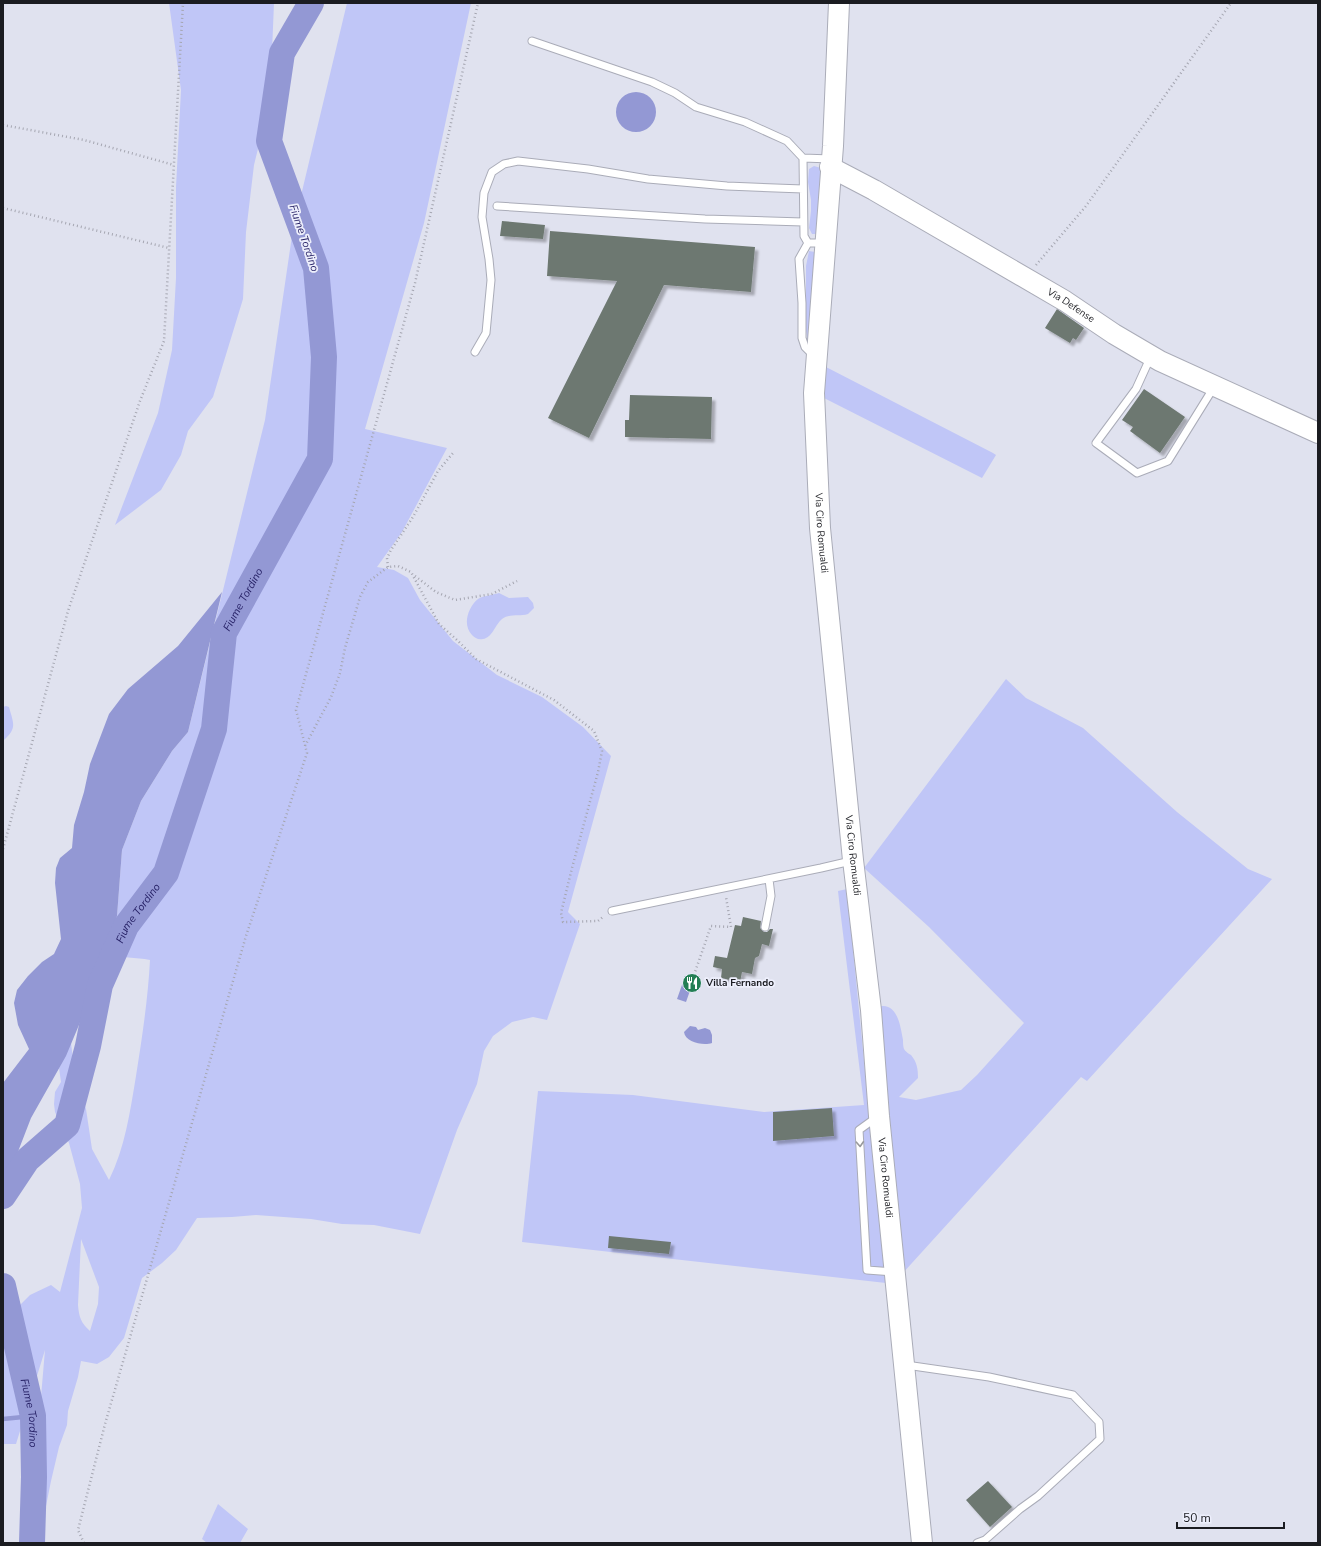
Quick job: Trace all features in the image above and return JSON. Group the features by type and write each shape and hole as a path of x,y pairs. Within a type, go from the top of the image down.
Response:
{"main road":[{"name":"Via Ciro Romualdi","path":"839,3 831,163 816,243 817,352 814,393 820,528 853,860 871,1010 878,1116 922,1543"},
{"name":"Via Defense","path":"831,163 874,190 1065,301 1114,334 1151,356 1214,387 1318,433"}],"lane":[{"path":"532,41 652,82 675,93 696,107 745,122 787,141 803,158 831,163"},
{"path":"803,158 804,236 816,243"},
{"path":"475,352 486,333 491,280 482,217 484,193 492,172 504,164 518,161 588,169 648,179 727,186 803,189"},
{"path":"497,206 698,218 803,222"},
{"path":"1151,356 1136,390 1096,443 1137,472 1168,461 1214,387"},
{"path":"612,911 821,868 853,860"},
{"path":"764,928 771,896 769,879"},
{"path":"878,1116 859,1130 866,1270 895,1272"},
{"path":"904,1364 989,1377 1073,1395 1099,1422 1100,1439 1038,1496 1020,1509 986,1540 977,1543"}],"path":[{"path":"3,849 68,611 140,401 164,341 183,3"},
{"path":"84,1543 78,1530 105,1424 246,936 306,753 296,710 415,284 478,3"},
{"path":"1025,278 1086,206 1231,3"},
{"path":"3,125 84,140 174,165"},
{"path":"3,208 169,248"},
{"path":"388,567 387,558 391,550 413,517 438,471 453,453"},
{"path":"305,746 322,715 338,679 360,597 368,582 378,573 388,567 398,566 411,572 436,592 455,600 492,594 517,581"},
{"path":"413,575 439,624 476,659 554,700 594,731 602,751 598,772 561,914 563,922 598,921 612,911"},
{"path":"694,976 711,926 731,927 725,888"}],"shaded area":[{"path":"169,3 274,3 270,100 254,165 246,232 243,299 213,397 188,431 181,455 161,490 115,525 158,413 172,350 176,278 176,187 181,90"},
{"path":"347,3 471,3 424,223 365,429 447,448 402,532 377,567 394,570 408,578 420,600 453,641 497,675 542,697 583,727 611,756 568,912 580,924 547,1020 533,1017 512,1022 493,1036 484,1051 477,1084 457,1130 420,1234 374,1225 342,1224 311,1219 256,1215 197,1218 176,1250 142,1278 124,1338 109,1357 97,1364 81,1361 68,1411 67,1425 59,1447 45,1511 34,1525 37,1510 35,1484 45,1350 16,1444 3,1444 3,1312 20,1305 30,1295 51,1285 60,1292 82,1208 80,1184 69,1143 55,1112 54,1104 55,1092 61,1082 59,1068 71,1043 75,1075 86,1109 92,1149 109,1180 115,1168 123,1143 132,1103 146,1004 150,960 107,955 117,916 122,850 141,801 172,751 188,732 265,420 293,229","holes":["81,1239 99,1287 98,1304 90,1331 81,1320 78,1305"]},
{"path":"636,92 644,94 650,98 654,104 656,112 654,120 650,126 644,130 636,132 628,130 622,126 618,120 616,112 618,104 622,98 628,94"},
{"path":"814,166 821,168 822,170 816,234 812,234 809,228 811,200 808,182 809,169"},
{"path":"809,251 815,252 816,256 808,341 806,331 806,266"},
{"path":"826,367 996,455 982,478 822,397"},
{"path":"222,592 188,732 172,751 141,801 122,850 117,916 102,970 66,1056 31,1118 14,1162 3,1185 3,1083 29,1049 18,1025 14,1003 17,990 42,962 54,954 61,939 55,883 56,868 60,858 72,848 74,825 84,792 90,764 109,714 128,689 178,646"},
{"path":"499,593 509,598 528,597 533,603 534,608 528,614 505,617 489,636 483,639 477,638 472,635 467,626 469,611 474,602 478,599"},
{"path":"1006,679 1026,698 1083,728 1177,812 1248,869 1272,879 1087,1081 1081,1077 902,1274 877,1007 889,1007 899,1021 904,1048 906,1052 915,1060 918,1078 899,1097 916,1100 961,1090 977,1075 1024,1023 929,927 864,868"},
{"path":"3,707 9,707 13,726 11,733 3,741"},
{"path":"847,889 886,1283 522,1242 538,1091 633,1095 764,1112 864,1105 838,891"},
{"path":"685,981 691,983 692,985 686,1002 677,999 683,982"},
{"path":"690,1026 696,1027 698,1030 705,1028 710,1030 712,1035 712,1043 704,1044 691,1041 684,1032"},
{"path":"218,1504 248,1529 240,1543 207,1543 202,1539"}],"building":[{"path":"502,221 545,225 543,239 500,236"},
{"path":"550,231 755,247 751,292 664,285 589,438 548,418 617,281 547,276"},
{"path":"1057,309 1084,328 1076,340 1073,338 1070,343 1045,328"},
{"path":"1144,389 1185,417 1160,453 1130,431 1133,427 1122,420"},
{"path":"630,395 712,397 711,439 625,437 625,420 629,420"},
{"path":"743,917 761,921 760,928 764,932 773,929 769,946 762,944 759,956 755,958 752,974 742,972 740,982 721,978 722,969 713,967 715,956 727,958 735,925 741,926"},
{"path":"832,1108 834,1136 773,1141 773,1112"},
{"path":"609,1236 671,1242 669,1254 608,1248"},
{"path":"988,1481 1012,1507 990,1527 966,1500"}],"waterway":[{"name":"Fiume Tordino","path":"3,1196 27,1160 67,1125 88,1046 100,985 126,926 166,873 214,729 224,633 320,459 324,357 316,268 269,141 282,53 311,3"},
{"name":"Fiume Tordino","path":"3,1286 33,1416 34,1477 32,1543"},
{"path":"3,1419 33,1416"}],"place":[{"name":"Villa Fernando","path":"692,983"}]}
